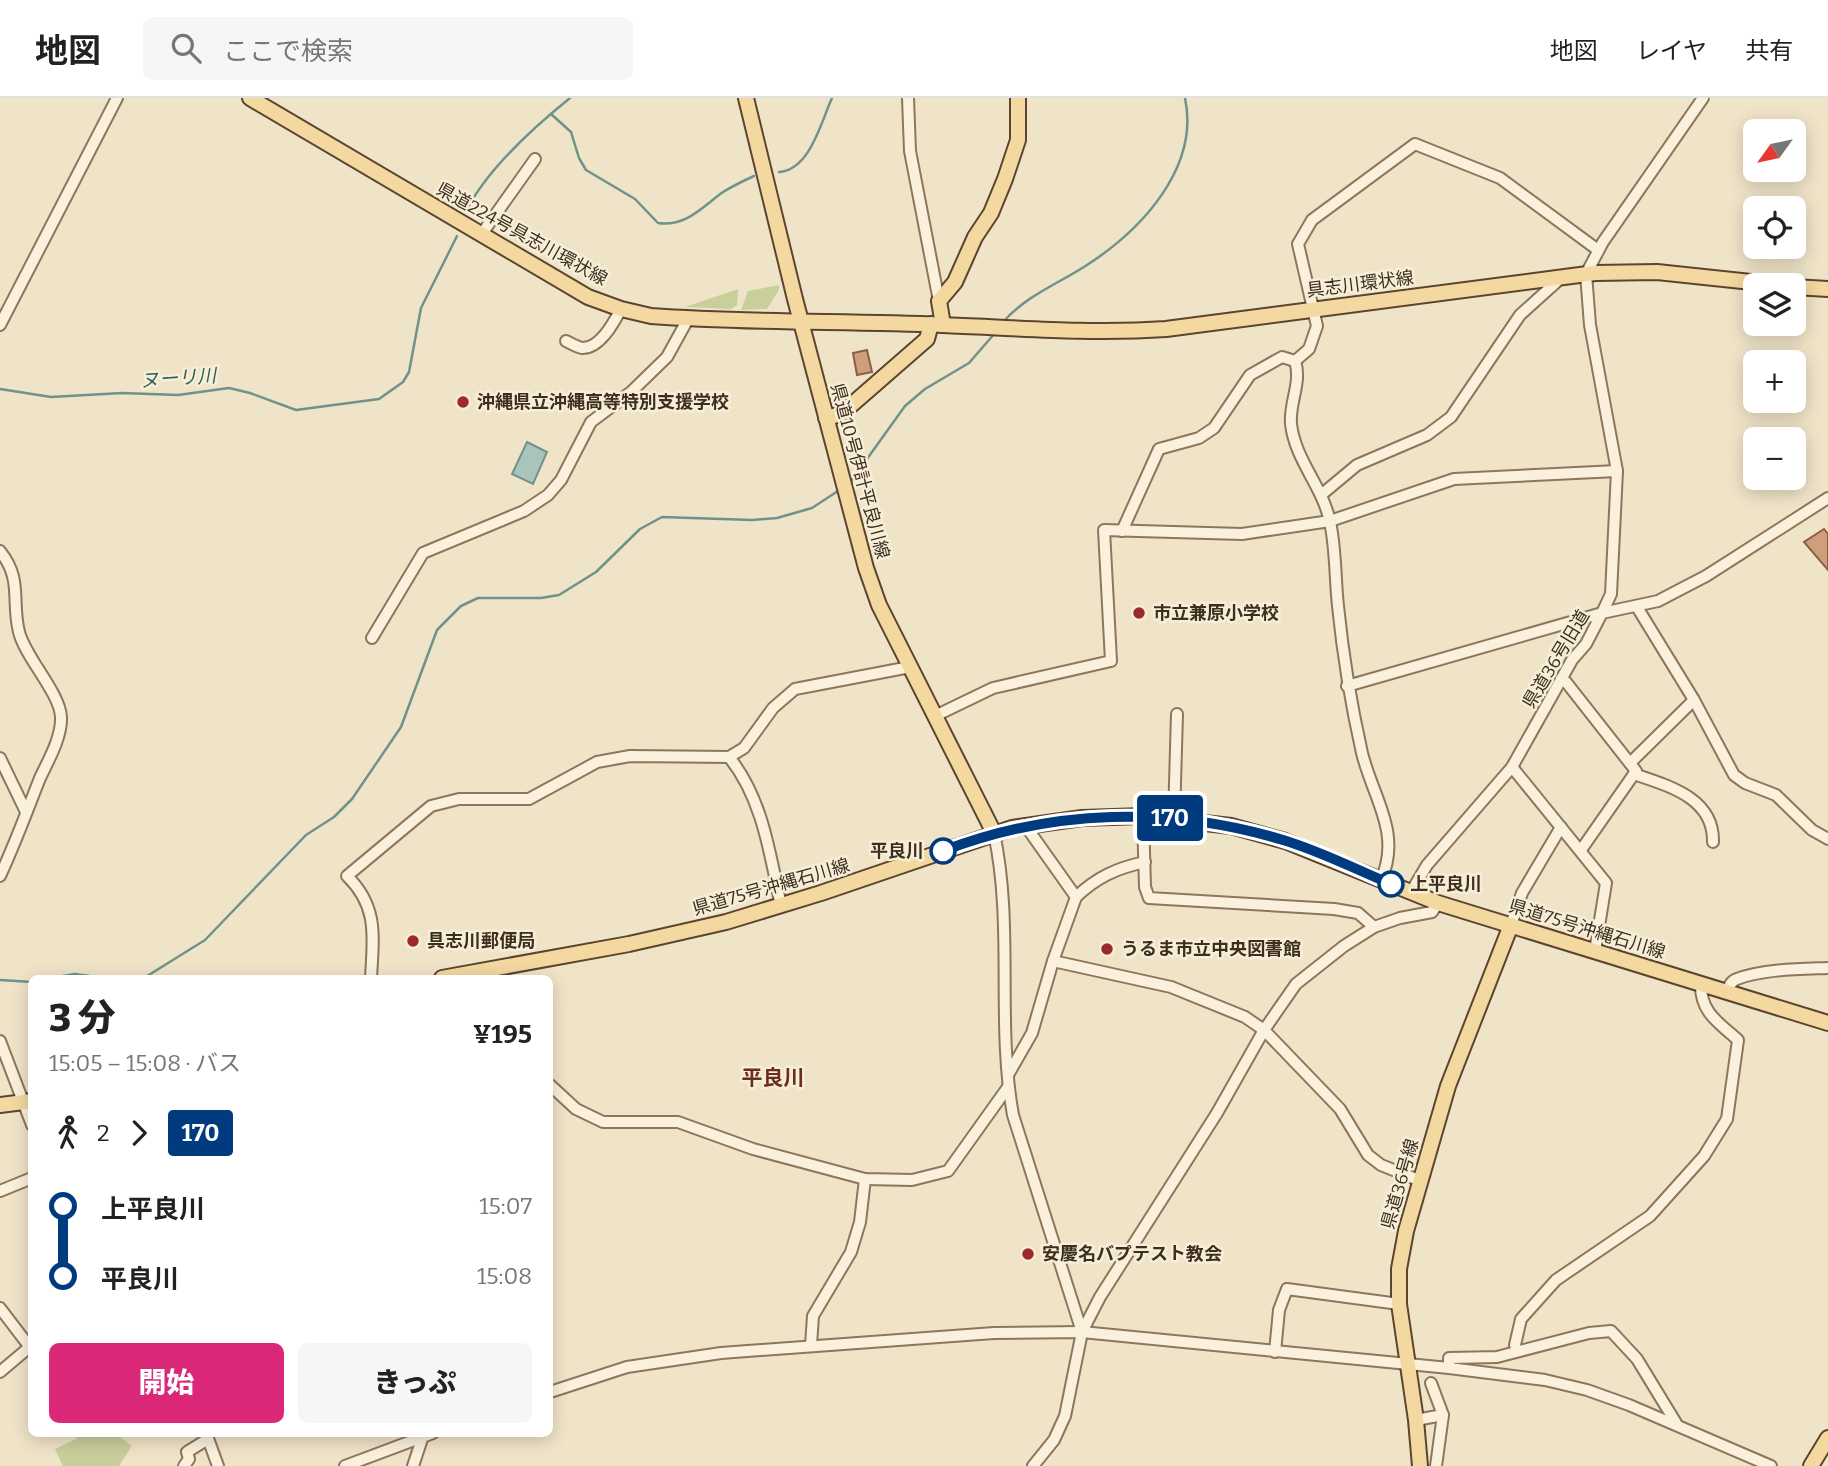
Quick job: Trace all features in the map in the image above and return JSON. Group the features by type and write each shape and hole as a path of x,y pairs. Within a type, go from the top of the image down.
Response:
{"main road":[{"name":"県道224号具志川環状線","path":"250,98 588,297 651,316 801,321"},
{"name":"県道10号伊計平良川線","path":"746,98 866,568 879,605 994,833"},
{"path":"826,418 841,414 927,339 937,325 939,301 955,282 975,236 991,213 1018,140 1018,98"},
{"name":"具志川環状線","path":"801,321 1051,331 1130,331 1315,310 1586,274 1657,272 1743,281"},
{"path":"1806,288 1828,289"},
{"name":"県道75号沖縄石川線","path":"476,975 641,942 781,906 994,833 1025,825 1082,818 1143,816 1231,826 1285,841 1438,903 1828,1023"},
{"name":"県道36号線","path":"1420,1466 1399,1304 1401,1261 1448,1086 1511,925"},
{"path":"0,1105 28,1102"},
{"path":"1811,1466 1828,1438"}],"street":[{"path":"0,325 117,98"},
{"path":"908,98 911,159 939,301"},
{"path":"1348,686 1602,613 1611,594 1617,471 1590,325 1586,274 1598,250 1703,98"},
{"path":"1295,361 1309,349 1317,326 1298,244 1312,220 1415,144 1500,178 1598,250"},
{"path":"481,235 535,159"},
{"path":"1321,495 1357,465 1427,435 1451,417 1520,315 1562,277"},
{"path":"566,341 582,348 590,345 606,333 621,309"},
{"path":"372,638 423,552 524,511 548,495 561,480 591,422 631,392 667,357 688,319"},
{"path":"1122,531 1159,449 1199,438 1214,428 1250,375 1282,357 1295,361"},
{"path":"1295,361 1299,372 1291,422 1300,456 1321,495 1330,521 1348,686 1365,762 1390,838 1389,855 1381,880"},
{"path":"935,716 993,688 1111,661 1104,530 1241,534 1330,521 1454,478 1617,471"},
{"name":"県道36号旧道","path":"1411,891 1427,865 1511,767 1602,613 1637,607 1676,592 1706,576 1824,500"},
{"path":"0,551 11,564 16,581 19,635 53,696 61,717 55,743 0,876"},
{"path":"1637,607 1737,778 1776,795 1812,830 1828,839"},
{"path":"371,975 374,924 355,884 347,876 431,806 459,799 530,799 597,762 630,756 729,757 744,748 772,708 795,690 911,667"},
{"path":"1561,679 1632,768 1671,786 1703,808 1714,830 1713,842"},
{"path":"1581,850 1632,768 1694,701"},
{"path":"1174,818 1177,714"},
{"path":"729,757 743,774 762,821 781,906"},
{"path":"0,758 26,812"},
{"path":"1511,767 1606,883 1595,951"},
{"path":"1143,816 1145,887 1149,898 1334,909 1358,913 1374,927"},
{"path":"1025,825 1076,897"},
{"path":"1511,925 1522,894 1561,827"},
{"path":"994,833 1006,950 1007,1083 1020,1145 1082,1332"},
{"path":"554,1100 603,1122 678,1122 752,1149 864,1179 912,1180 948,1171 1007,1083 1032,1033 1053,961 1076,897 1104,874 1119,867 1145,862"},
{"path":"1033,1466 1054,1440 1065,1416 1082,1332 1100,1297 1217,1113 1264,1030 1296,984 1344,946 1374,927 1433,912 1438,903"},
{"path":"1053,961 1171,987 1245,1017 1264,1030 1340,1109 1368,1155 1381,1166 1421,1181"},
{"path":"1727,991 1730,984 1737,979 1781,971 1828,968"},
{"path":"1517,1351 1515,1345 1521,1320 1556,1280 1650,1216 1704,1156 1727,1119 1738,1040 1712,1016 1701,1000 1701,984"},
{"path":"0,1041 28,1102"},
{"path":"810,1345 813,1315 852,1252 860,1222 864,1179"},
{"path":"0,1191 28,1180"},
{"path":"1275,1352 1279,1310 1287,1289 1399,1304"},
{"path":"0,1308 28,1343"},
{"path":"1449,1368 1449,1358 1497,1357 1589,1333 1611,1331 1637,1359 1676,1423"},
{"path":"553,1391 627,1367 668,1359 810,1345 994,1333 1082,1332 1521,1376 1577,1387 1676,1423 1771,1466"},
{"path":"0,1372 28,1347"},
{"path":"1431,1382 1443,1415 1436,1466"},
{"path":"1416,1420 1443,1415"},
{"path":"184,1466 189,1459 187,1452 206,1437"},
{"path":"207,1437 218,1466"},
{"path":"345,1466 419,1437"},
{"path":"413,1466 426,1437"}],"green space":[{"path":"779,285 779,290 767,309 741,310 748,291"},
{"path":"738,289 737,305 731,309 685,307"},
{"path":"120,1437 132,1446 119,1466 63,1466 55,1449 76,1439"}],"water":[{"path":"527,442 547,452 533,484 512,474"}],"building":[{"path":"867,350 872,372 857,375 853,353"},
{"path":"1824,529 1828,534 1828,570 1804,542"}],"waterway":[{"name":"ヌーリ川","path":"466,211 499,165 570,98"},
{"path":"779,172 790,169 806,154 819,131 832,98"},
{"path":"1003,322 1032,297 1107,251 1146,215 1162,195 1184,149 1187,124 1185,98"},
{"path":"551,114 571,132 579,158 586,170 635,199 658,223 685,219 723,192 754,176"},
{"name":"ヌーリ川","path":"0,389 51,397 122,393 178,395 229,388 296,410 379,399 403,382 409,372 421,308 457,236"},
{"path":"849,484 905,406 925,389 969,363 995,333"},
{"path":"149,975 205,940 306,835 334,817 352,799 401,727 437,630 461,606 478,598 541,598 559,595 596,572 640,529 662,517 752,520 777,518 812,508 841,489"},
{"path":"69,975 82,975"},
{"path":"0,980 28,982"}],"bus line":[{"name":"170","path":"943,851 1025,825 1082,818 1174,818 1231,826 1285,841 1391,884"}],"place":[{"name":"沖縄県立沖縄高等特別支援学校","path":"463,402"},
{"name":"市立兼原小学校","path":"1139,613"},
{"name":"平良川","path":"943,851"},
{"name":"上平良川","path":"1391,884"},
{"name":"具志川郵便局","path":"413,941"},
{"name":"うるま市立中央図書館","path":"1107,949"},
{"name":"安慶名バプテスト教会","path":"1028,1254"}],"district":[{"name":"平良川","path":"773,1078"}]}
